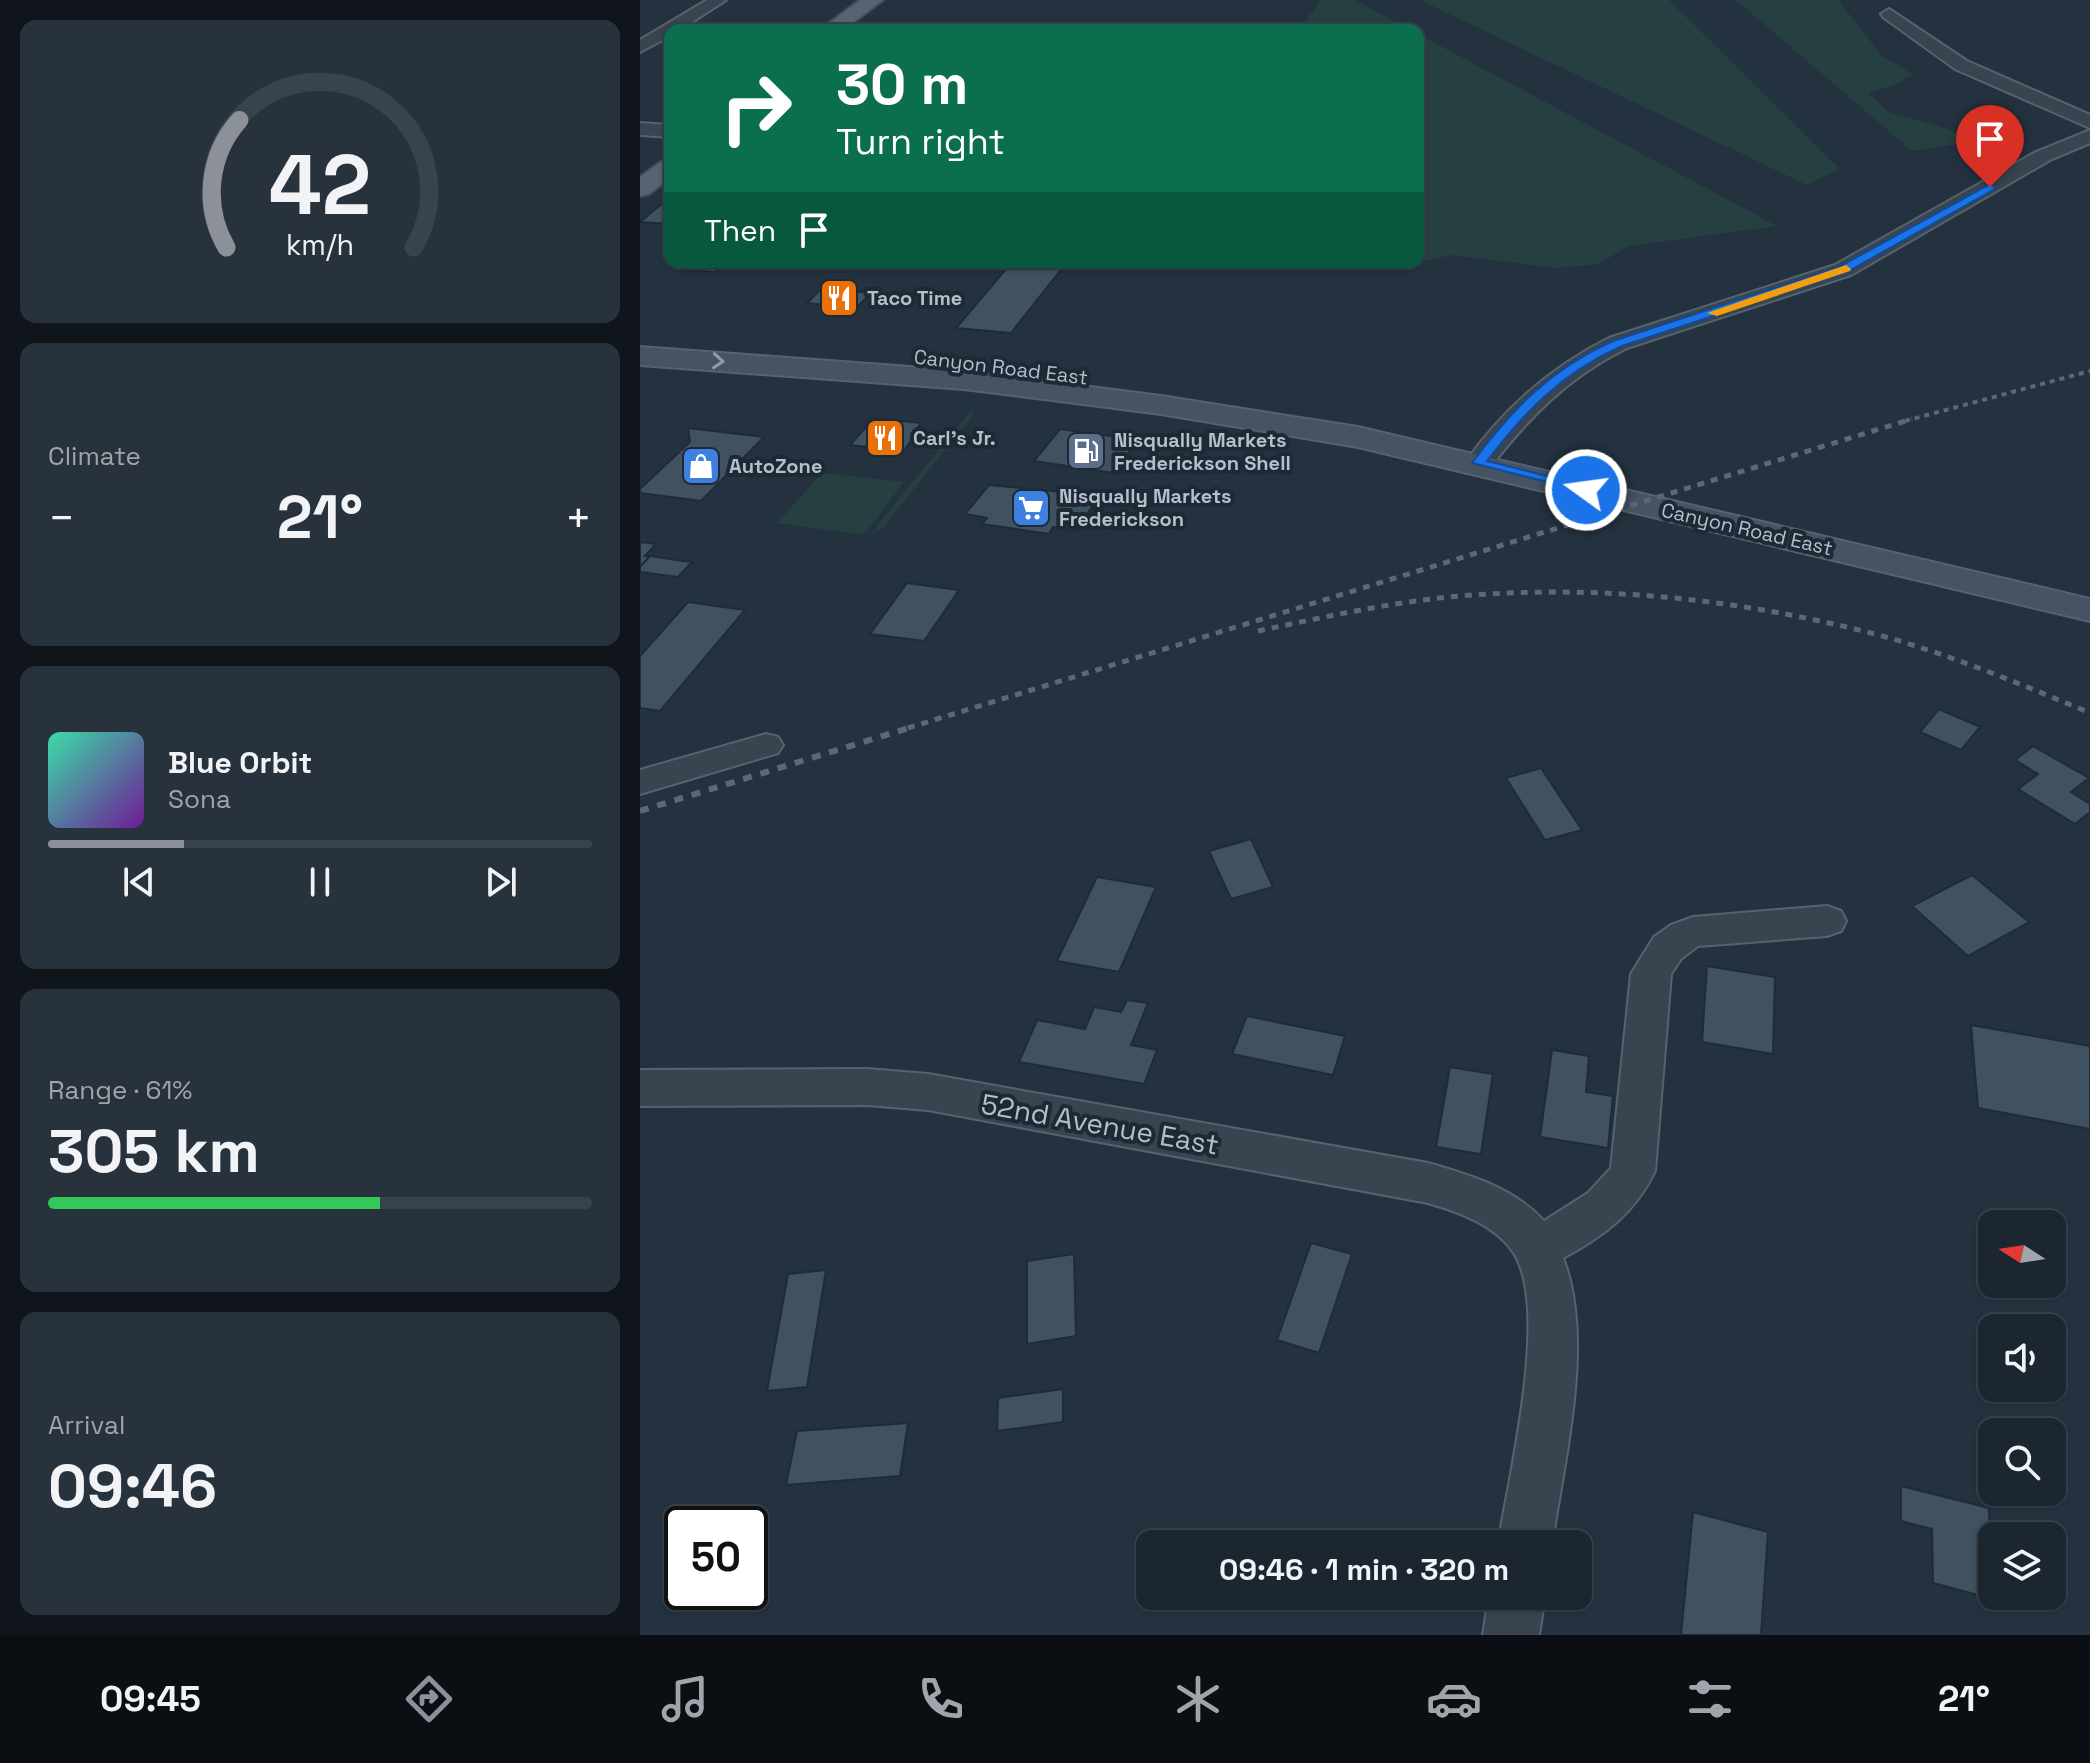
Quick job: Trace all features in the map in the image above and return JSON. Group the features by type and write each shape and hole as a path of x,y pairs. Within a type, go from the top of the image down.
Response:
{"main road":[{"path":"842,24 880,4"},
{"path":"862,24 880,4"},
{"path":"640,189 663,153"},
{"name":"Canyon Road East","path":"645,342 1161,405 1358,437 1479,463 2090,610"}],"street":[{"path":"678,24 718,0"},
{"path":"1883,8 1961,65 2090,122"},
{"path":"640,47 664,33"},
{"path":"640,129 664,131"},
{"path":"1479,463 1508,425 1537,395 1560,374 1585,358 1618,343 1843,270 2043,156 2090,136"},
{"path":"640,782 766,745"},
{"path":"1527,1530 1549,1382 1553,1328 1544,1270 1536,1248 1575,1229 1626,1186 1633,1171 1651,974 1664,949 1676,939 1693,932 1827,921"},
{"name":"52nd Avenue East","path":"640,1088 867,1087 928,1092 1428,1183 1463,1193 1493,1207 1519,1228 1536,1248"},
{"path":"1511,1635 1515,1610"}],"green space":[{"path":"1321,0 1355,0 1400,24 1303,24"},
{"path":"1420,0 1669,0 1840,169 1807,185"},
{"path":"1736,0 1838,0 1882,56 1913,74 1899,83 1868,93 1888,112 1951,130 1967,142 1912,151"},
{"path":"1424,37 1777,226 1628,246 1599,264 1556,268 1452,255 1424,261"},
{"path":"1303,268 1392,268 1383,270"},
{"path":"970,412 974,414 882,529 872,532"},
{"path":"822,473 904,482 867,531 858,534 777,523"}],"building":[{"path":"664,202 664,224 640,222"},
{"path":"675,268 719,268 715,272"},
{"path":"1007,268 1062,268 1011,333 956,328"},
{"name":"Taco Time","path":"822,288 871,293 856,308 807,303"},
{"name":"Carl's Jr.","path":"874,418 921,423 915,431 919,431 903,451 850,445"},
{"name":"AutoZone","path":"688,428 764,437 701,501 640,493 640,489 690,442"},
{"name":"Nisqually Markets Frederickson Shell","path":"1060,429 1138,440 1114,473 1034,461"},
{"name":"Nisqually Markets Frederickson","path":"989,485 1062,492 1059,495 1096,501 1076,531 1053,527 1049,534 982,524 987,518 965,514"},
{"path":"640,542 656,544 640,567"},
{"path":"650,556 692,562 678,577 640,572 640,567"},
{"path":"907,583 959,590 924,641 870,634"},
{"path":"688,602 745,610 660,711 640,708 640,656"},
{"path":"1939,709 1980,727 1961,750 1920,732"},
{"path":"2033,746 2089,778 2071,792 2090,804 2090,812 2075,824 2018,789 2038,774 2015,760"},
{"path":"1541,768 1582,830 1545,840 1506,778"},
{"path":"1251,839 1273,887 1231,899 1209,851"},
{"path":"1972,875 2029,922 1968,956 1912,906"},
{"path":"1097,877 1156,887 1119,972 1057,961"},
{"path":"1707,966 1775,977 1773,1054 1702,1042"},
{"path":"1127,1000 1148,1003 1131,1045 1157,1050 1144,1084 1019,1062 1037,1020 1085,1029 1094,1007 1121,1012"},
{"path":"1247,1016 1345,1036 1333,1075 1232,1054"},
{"path":"1971,1025 2090,1046 2090,1129 1978,1108"},
{"path":"1552,1050 1589,1056 1586,1092 1613,1096 1608,1148 1540,1137"},
{"path":"1450,1067 1493,1074 1481,1154 1436,1147"},
{"path":"1311,1243 1352,1254 1319,1353 1277,1340"},
{"path":"1074,1254 1076,1336 1027,1344 1027,1261"},
{"path":"826,1270 807,1387 767,1391 788,1274"},
{"path":"1063,1389 1063,1422 997,1431 998,1398"},
{"path":"908,1423 900,1476 786,1485 797,1431"},
{"path":"1901,1486 1989,1508 1989,1522 1978,1522 1978,1595 1933,1583 1932,1529 1901,1521"},
{"path":"1693,1512 1768,1532 1761,1635 1681,1635"}],"railway":[{"path":"1909,420 2090,371"},
{"path":"908,728 1909,420"},
{"path":"1905,421 1909,420"},
{"path":"1258,631 1338,614 1446,597 1577,592 1681,599 1784,614 1886,637 1964,662 2090,713"},
{"path":"640,811 915,726"}],"slow traffic":[{"path":"1712,313 1846,269"}],"place":[{"name":"Taco Time","path":"839,298"},
{"name":"Carl's Jr.","path":"885,438"},
{"name":"Nisqually Markets Frederickson Shell","path":"1086,451"},
{"name":"AutoZone","path":"701,466"},
{"name":"Nisqually Markets Frederickson","path":"1031,508"}],"route":[{"path":"1586,490 1479,463 1508,425 1537,395 1560,374 1585,358 1618,343 1843,270 1990,187"}]}
